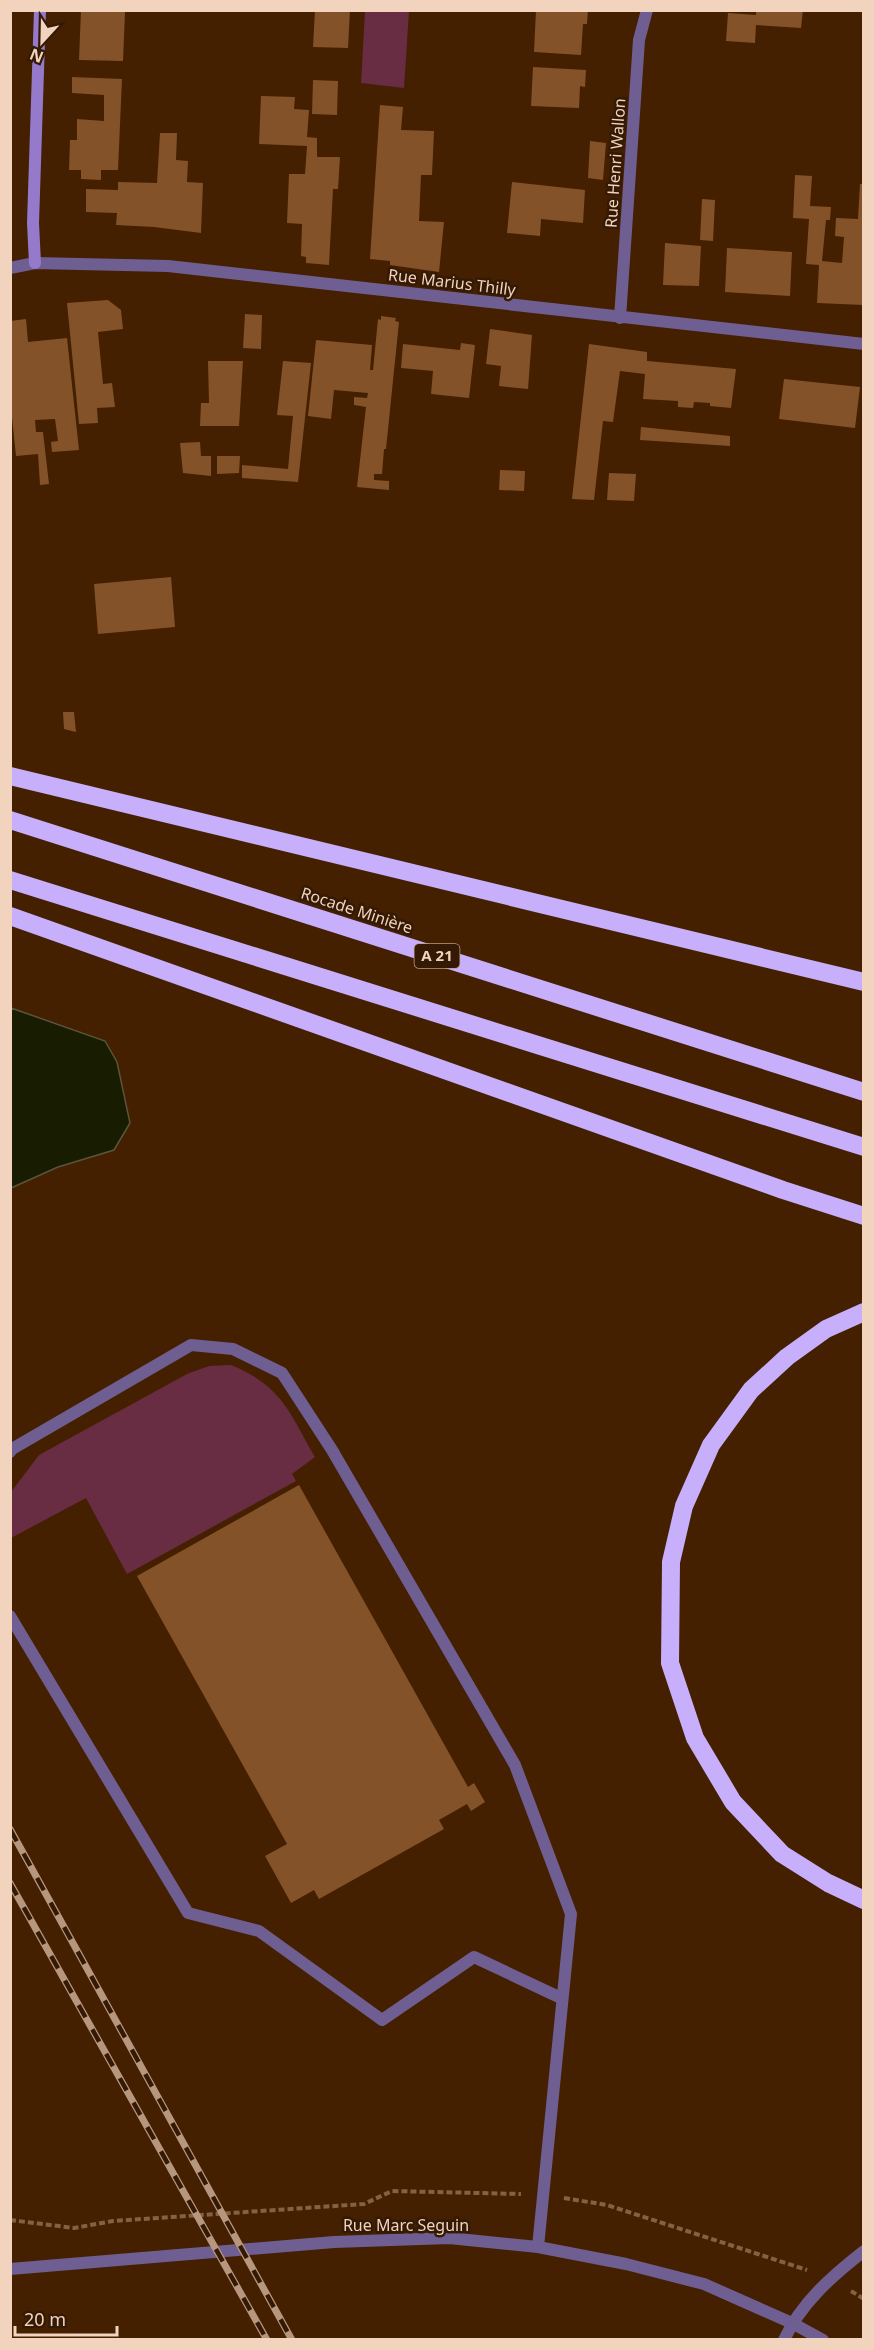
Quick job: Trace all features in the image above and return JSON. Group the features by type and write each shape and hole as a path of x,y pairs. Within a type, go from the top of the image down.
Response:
{"highway":[{"path":"10,776 864,982"},
{"name":"Rocade Minière","path":"10,820 864,1092"},
{"path":"10,880 864,1147"},
{"path":"10,916 760,1182 864,1216"},
{"path":"864,1312 826,1329 787,1357 751,1390 711,1445 684,1506 670,1562 670,1663 695,1738 733,1802 782,1854 828,1883 864,1900"}],"street":[{"path":"35,263 33,222 40,10"},
{"name":"Rue Henri Wallon","path":"620,318 639,40 647,10"},
{"name":"Rue Marius Thilly","path":"10,268 35,263 168,266 864,344"},
{"path":"10,1452 191,1345 233,1349 282,1373 332,1450 515,1765 571,1914 538,2247"},
{"path":"10,1616 188,1913 259,1931 382,2020 474,1957 561,1998"},
{"name":"Rue Marc Seguin","path":"10,2269 334,2242 449,2238 538,2247 626,2264 704,2284 792,2323 823,2340"},
{"path":"784,2340 792,2323 829,2278 864,2251"}],"path":[{"path":"10,2220 75,2228 113,2221 247,2213"}],"shaded area":[{"path":"365,11 409,11 404,88 361,83"},
{"path":"11,1008 105,1041 117,1062 130,1123 114,1150 58,1167 11,1188"},
{"path":"231,1365 248,1373 273,1391 290,1414 315,1457 292,1474 296,1481 127,1574 86,1498 11,1538 11,1492 39,1455 187,1374 209,1366"}],"building":[{"path":"81,10 125,12 123,61 79,60"},
{"path":"315,10 350,10 348,48 313,47"},
{"path":"536,10 588,10 587,24 583,24 581,55 534,52"},
{"path":"756,10 803,10 801,28 756,25 755,43 726,41 728,13 756,15"},
{"path":"533,67 586,70 585,87 580,86 579,108 531,106"},
{"path":"72,77 122,79 118,170 101,170 101,180 81,179 81,170 69,170 70,140 77,140 77,119 104,121 104,95 72,93"},
{"path":"313,80 338,81 337,115 312,114"},
{"path":"261,96 295,97 294,109 309,110 307,137 317,138 317,157 340,157 338,189 333,189 329,265 306,263 306,257 301,256 302,224 287,223 289,174 305,174 307,146 259,144"},
{"path":"380,105 403,107 401,130 434,131 432,175 421,175 419,221 444,222 439,272 390,265 390,261 370,259"},
{"path":"160,133 177,133 176,160 188,161 187,182 203,183 201,233 116,225 117,213 86,212 86,189 118,190 118,182 157,183"},
{"path":"590,141 606,143 603,180 588,178"},
{"path":"795,175 812,176 810,206 831,207 830,220 826,220 822,261 842,263 844,237 835,236 836,218 858,219 860,184 864,184 864,305 817,303 819,265 806,264 809,219 793,218"},
{"path":"512,182 585,190 583,223 541,219 540,236 507,233"},
{"path":"702,199 715,200 713,241 700,240"},
{"path":"665,243 701,246 699,286 663,285"},
{"path":"727,248 792,252 790,296 725,292"},
{"path":"108,300 121,310 123,329 98,332 103,384 112,383 115,407 97,408 98,423 79,424 67,303"},
{"path":"245,314 262,315 261,349 243,348"},
{"path":"381,316 396,318 395,321 399,322 382,474 374,474 374,480 389,481 389,490 357,487 366,407 354,405 354,397 367,398 368,393 334,390 331,419 308,416 316,340 372,345 370,370 373,370 378,319 381,320"},
{"path":"26,319 28,342 67,338 79,450 52,452 51,442 58,441 55,419 35,420 36,432 43,432 49,484 40,485 38,454 16,456 10,398 10,321"},
{"path":"490,329 532,335 528,389 499,386 501,366 486,364"},
{"path":"461,343 475,345 469,398 431,394 433,371 401,368 403,344 460,350"},
{"path":"589,344 647,352 647,361 736,369 731,408 694,402 693,408 678,407 678,401 643,399 645,374 620,371 613,422 603,421 594,500 572,499"},
{"path":"208,361 243,361 239,426 200,426 201,403 209,403"},
{"path":"283,361 311,363 298,482 242,478 242,465 288,469 293,416 277,415"},
{"path":"784,379 860,387 855,428 779,419"},
{"path":"641,427 730,436 730,446 640,440"},
{"path":"200,442 201,456 211,456 211,476 183,473 180,443"},
{"path":"217,456 240,456 239,473 217,474"},
{"path":"500,470 525,471 524,491 499,490"},
{"path":"609,473 636,474 634,501 607,500"},
{"path":"171,577 175,627 98,634 94,584"},
{"path":"63,712 74,712 76,732 64,729"},
{"path":"299,1485 468,1787 474,1783 485,1802 471,1811 467,1804 439,1820 444,1829 319,1899 314,1890 291,1903 265,1856 287,1844 137,1576"}],"railway":[{"path":"10,1829 292,2340"},
{"path":"10,1883 267,2340"}]}
